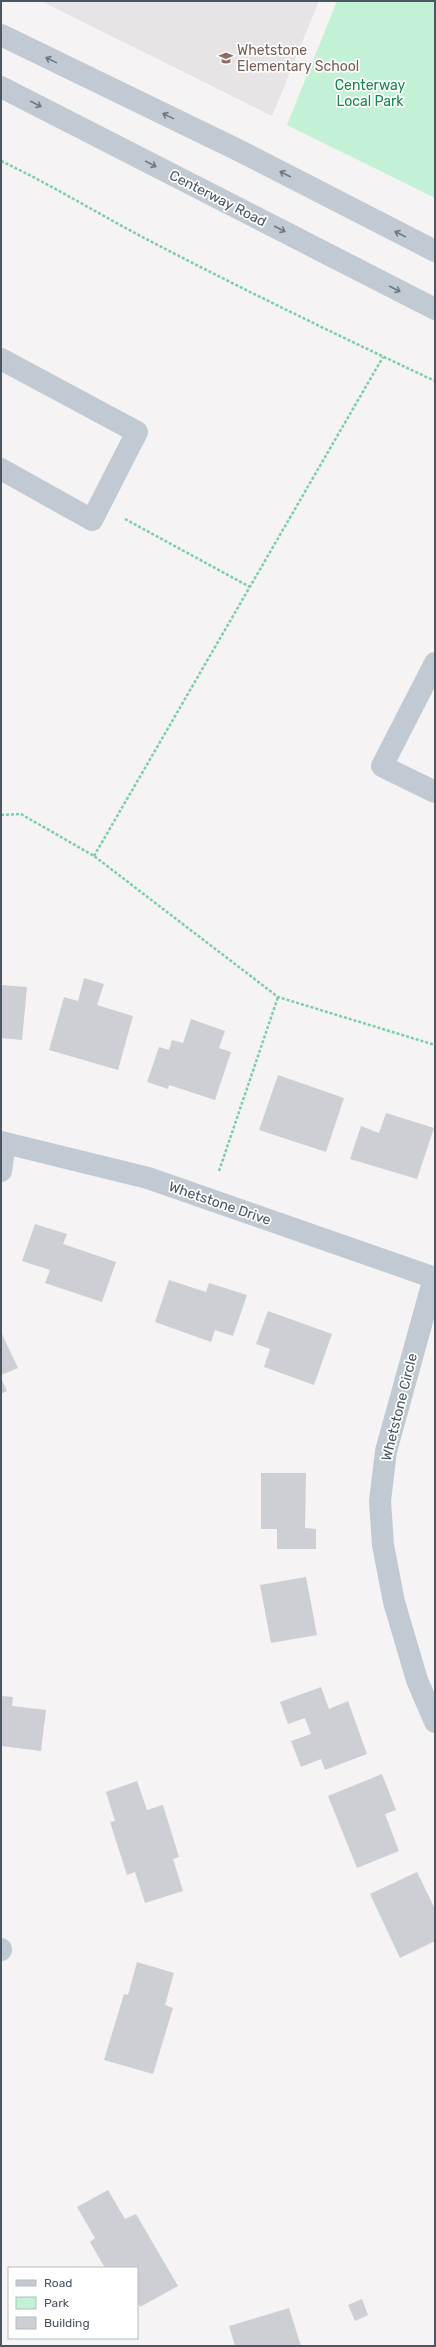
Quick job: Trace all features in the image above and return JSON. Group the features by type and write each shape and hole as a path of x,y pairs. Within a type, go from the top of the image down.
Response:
{"street":[{"path":"1,35 240,151 435,252"},
{"name":"Centerway Road","path":"1,87 435,309"},
{"path":"1,359 136,432 92,520 1,469"},
{"path":"435,663 382,766 435,792"},
{"path":"1,1171 3,1142"},
{"name":"Whetstone Drive","path":"3,1142 148,1178 434,1278"},
{"name":"Whetstone Circle","path":"434,1278 386,1451 380,1501 383,1545 394,1602 417,1680 434,1714"}],"path":[{"path":"1,161 44,182 170,251 316,326 435,381"},
{"path":"94,856 383,357"},
{"path":"100,506 250,588"},
{"path":"1,815 21,814 94,856 278,997 435,1045"},
{"path":"210,1200 278,997"}],"shaded area":[{"name":"Whetstone Elementary School","path":"41,1 319,1 272,116"}],"green space":[{"name":"Centerway Local Park","path":"337,1 435,1 435,198 287,125"}],"building":[{"path":"84,978 104,984 97,1005 133,1016 118,1070 49,1050 64,997 78,1001"},
{"path":"1,985 27,987 22,1040 1,1038"},
{"path":"191,1019 225,1031 219,1048 231,1052 215,1100 169,1085 168,1089 147,1082 159,1047 169,1050 172,1040 183,1043"},
{"path":"278,1075 344,1098 326,1152 259,1130"},
{"path":"386,1113 434,1128 417,1179 350,1159 361,1126 379,1133"},
{"path":"35,1224 67,1234 63,1244 116,1262 102,1302 45,1283 50,1270 22,1261"},
{"path":"169,1280 206,1292 209,1283 247,1295 233,1336 215,1330 211,1342 155,1322"},
{"path":"268,1311 332,1334 314,1385 264,1367 270,1349 256,1344"},
{"path":"1,1332 18,1368 1,1375"},
{"path":"1,1378 7,1391 1,1394"},
{"path":"261,1473 306,1473 305,1528 316,1529 316,1549 277,1549 277,1529 261,1529"},
{"path":"306,1577 317,1635 271,1643 260,1585"},
{"path":"321,1687 329,1709 348,1701 367,1754 325,1770 321,1759 301,1767 291,1741 311,1734 305,1718 288,1724 280,1702"},
{"path":"1,1696 13,1697 12,1706 46,1710 41,1751 1,1746"},
{"path":"382,1774 396,1810 385,1814 399,1851 357,1868 328,1796"},
{"path":"137,1781 147,1810 163,1805 179,1857 173,1859 183,1891 145,1903 135,1872 127,1875 110,1822 115,1821 106,1792"},
{"path":"417,1872 435,1909 435,1941 400,1958 370,1894"},
{"path":"137,1962 174,1973 165,2005 173,2008 153,2074 104,2060 124,1994 128,1995"},
{"path":"108,2190 125,2219 136,2214 178,2286 140,2307 138,2304 138,2267 104,2267 90,2242 95,2238 77,2207"},
{"path":"362,2299 368,2315 355,2321 348,2305"},
{"path":"289,2308 301,2346 235,2346 229,2326"}],"place":[{"name":"Whetstone Elementary School","path":"226,58"}]}
